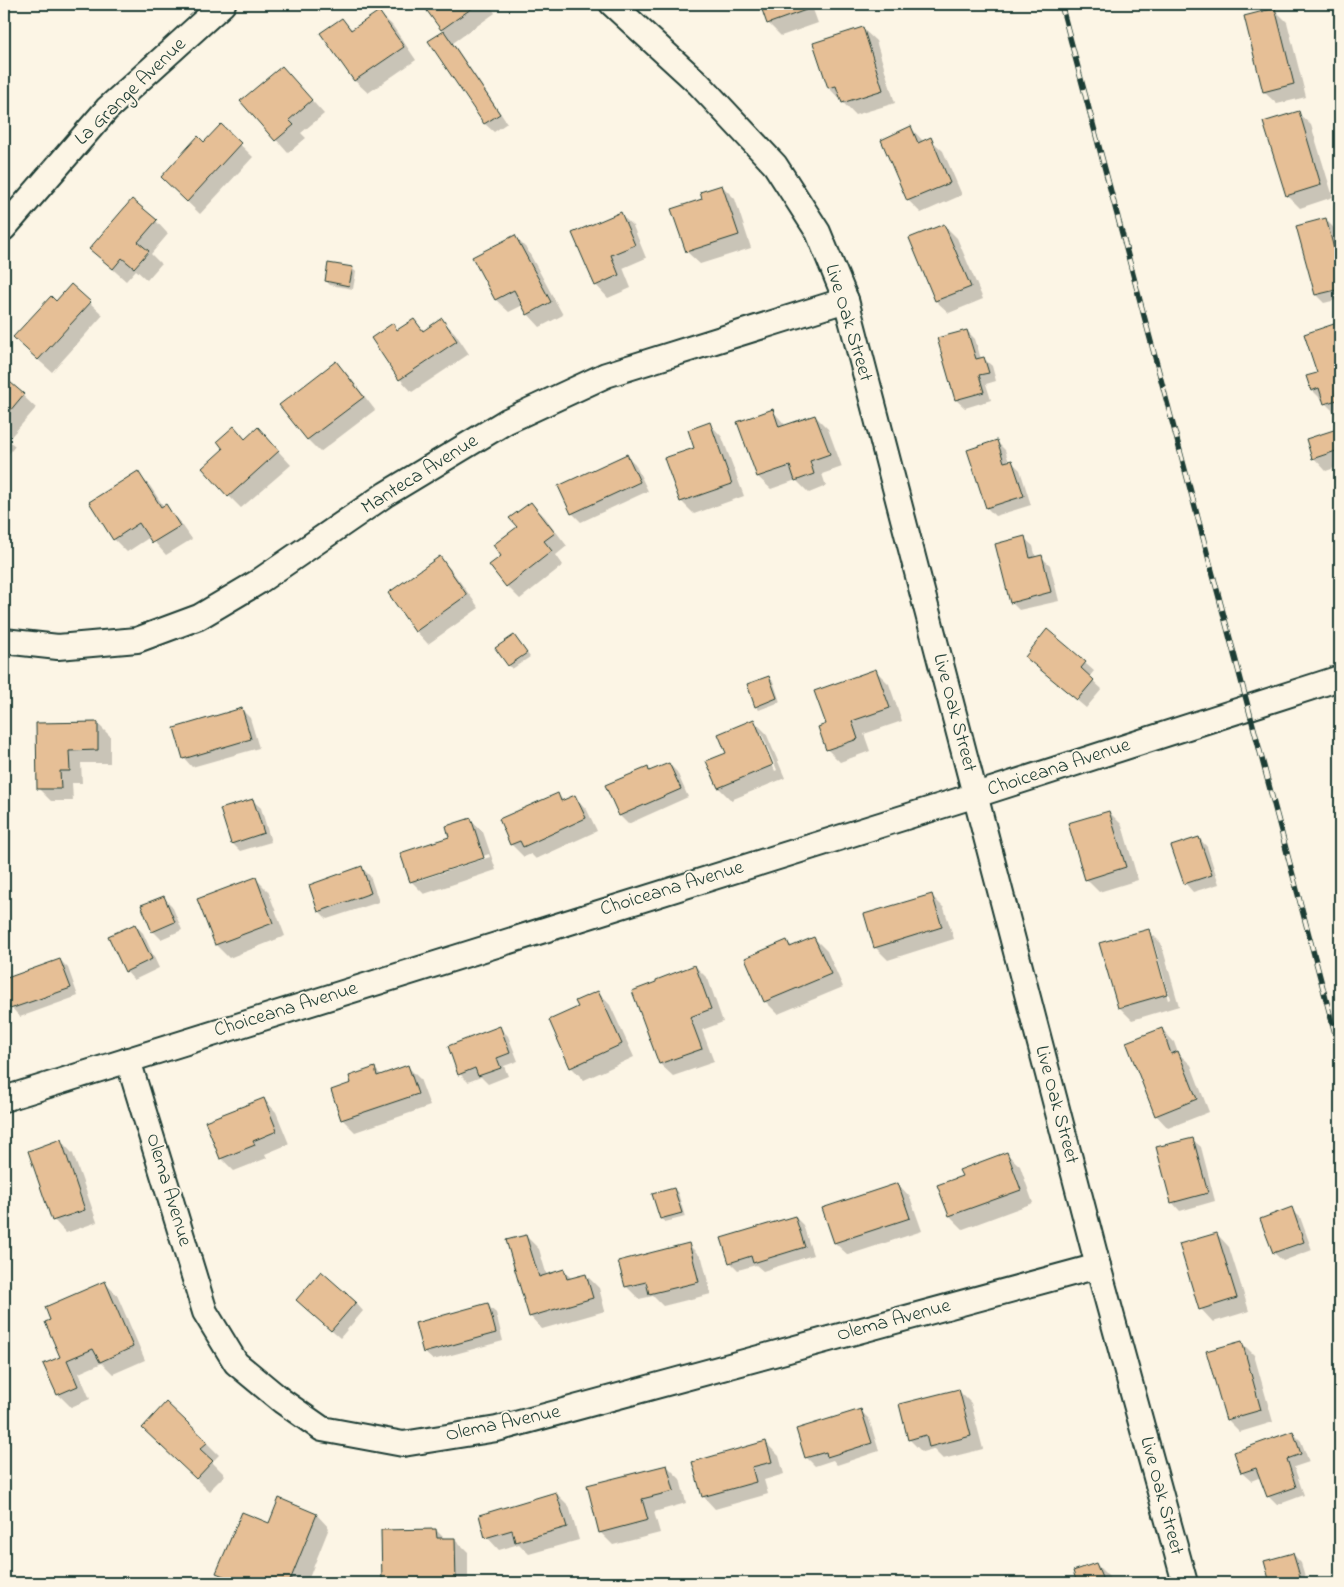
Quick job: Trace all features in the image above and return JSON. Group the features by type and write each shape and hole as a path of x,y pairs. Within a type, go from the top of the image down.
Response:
{"street":[{"name":"La Grange Avenue","path":"4,228 107,110 223,4"},
{"name":"Live Oak Street","path":"612,4 699,84 775,165 818,232 846,300 1098,1266 1185,1583"},
{"name":"Manteca Avenue","path":"4,641 58,647 137,640 198,617 258,582 386,494 507,421 606,375 846,300"},
{"name":"Choiceana Avenue","path":"4,1099 976,795 1340,678"},
{"name":"Olema Avenue","path":"128,1060 205,1312 236,1363 282,1401 322,1429 403,1444 497,1429 1098,1266"}],"building":[{"path":"422,4 478,4 441,30"},
{"path":"760,4 804,4 806,10 767,24"},
{"path":"1275,8 1294,84 1263,92 1244,16"},
{"path":"379,11 404,47 354,81 320,33 342,18 351,30"},
{"path":"863,27 883,90 842,103 836,86 828,88 813,43"},
{"path":"444,31 500,114 484,124 428,41"},
{"path":"282,66 312,100 289,120 294,125 275,141 240,101"},
{"path":"1299,111 1321,185 1286,196 1263,122"},
{"path":"221,124 241,143 187,202 161,177 198,136 204,142"},
{"path":"911,126 918,143 931,137 950,183 907,201 881,140"},
{"path":"722,185 739,235 686,252 671,209 702,199 700,192"},
{"path":"132,199 157,220 138,242 149,251 134,268 122,258 113,269 89,249"},
{"path":"621,212 635,245 611,255 619,275 595,286 572,233"},
{"path":"1326,218 1340,272 1340,289 1315,295 1296,226"},
{"path":"944,224 971,287 935,301 909,238"},
{"path":"515,235 551,302 527,315 514,290 495,300 472,257"},
{"path":"328,263 353,267 349,286 325,281"},
{"path":"71,284 91,302 38,360 13,337 51,296 56,301"},
{"path":"442,318 457,341 399,380 371,338 393,323 397,330 414,319 423,331"},
{"path":"1340,322 1340,399 1324,404 1319,388 1311,391 1306,376 1317,373 1304,334"},
{"path":"967,330 976,359 984,357 989,373 979,375 984,392 955,400 937,338"},
{"path":"336,361 364,397 307,440 279,405"},
{"path":"4,377 24,394 4,418"},
{"path":"773,409 779,427 815,415 830,454 810,461 814,474 795,481 790,466 757,477 737,422"},
{"path":"710,422 732,484 680,502 664,458 694,448 688,430"},
{"path":"234,426 245,439 258,427 279,451 228,497 202,468 223,449 217,441"},
{"path":"1340,428 1340,453 1339,450 1312,459 1306,439"},
{"path":"997,440 1004,462 1012,460 1024,496 986,508 967,450"},
{"path":"627,454 640,482 571,514 558,486"},
{"path":"138,471 161,507 166,504 180,526 152,543 139,523 113,540 89,502"},
{"path":"531,502 555,533 544,541 552,551 506,587 489,565 501,556 493,545 517,527 509,518"},
{"path":"1025,536 1030,558 1042,555 1051,592 1010,603 995,544"},
{"path":"440,556 467,595 415,632 388,593"},
{"path":"1047,629 1086,662 1081,668 1094,680 1077,700 1025,657"},
{"path":"514,635 527,653 508,666 495,648"},
{"path":"876,669 890,708 852,721 858,739 826,750 818,727 826,724 814,691"},
{"path":"769,676 777,698 755,707 747,684"},
{"path":"242,708 251,739 183,759 174,728"},
{"path":"754,719 773,765 718,788 706,761 726,753 718,734"},
{"path":"98,722 98,750 69,751 70,771 60,771 61,789 37,789 36,723"},
{"path":"669,763 681,789 619,816 605,785 648,767 649,771"},
{"path":"558,793 561,801 575,795 586,818 523,847 520,841 510,845 499,819"},
{"path":"253,799 264,833 231,844 220,809"},
{"path":"1109,811 1126,867 1085,880 1068,823"},
{"path":"471,818 484,858 410,882 400,853 449,837 446,826"},
{"path":"1199,837 1212,875 1184,884 1171,846"},
{"path":"362,866 371,893 318,912 309,885"},
{"path":"256,877 273,923 215,945 197,899"},
{"path":"932,894 942,927 874,948 864,914"},
{"path":"164,896 175,922 152,932 141,905"},
{"path":"135,924 152,959 125,972 108,936"},
{"path":"1149,929 1167,994 1118,1008 1099,943"},
{"path":"814,937 831,974 764,1002 745,958 787,940 790,947"},
{"path":"60,959 71,988 10,1009 4,991 4,979"},
{"path":"695,965 711,1009 690,1017 702,1049 659,1064 632,991"},
{"path":"598,991 622,1044 570,1068 549,1020 578,1007 575,1001"},
{"path":"500,1026 510,1053 497,1058 501,1068 478,1076 475,1068 458,1075 448,1046"},
{"path":"1162,1028 1171,1054 1178,1051 1197,1099 1155,1116 1126,1042"},
{"path":"408,1065 418,1094 341,1120 331,1090 351,1083 349,1076 375,1067 377,1076"},
{"path":"264,1098 277,1131 253,1141 255,1145 220,1159 205,1121"},
{"path":"1193,1138 1208,1193 1171,1203 1156,1147"},
{"path":"61,1139 85,1210 52,1221 28,1151"},
{"path":"1007,1152 1021,1190 949,1216 937,1185 962,1176 959,1170"},
{"path":"898,1183 910,1218 834,1243 822,1208"},
{"path":"674,1188 682,1213 660,1219 652,1194"},
{"path":"1292,1207 1304,1242 1273,1253 1260,1219"},
{"path":"795,1216 805,1247 753,1263 751,1256 729,1263 721,1238"},
{"path":"1217,1233 1237,1298 1199,1310 1179,1244"},
{"path":"526,1235 539,1277 564,1269 567,1279 586,1274 593,1298 529,1317 506,1240"},
{"path":"689,1243 699,1282 649,1294 646,1282 625,1287 618,1261"},
{"path":"321,1271 356,1302 331,1331 296,1300"},
{"path":"105,1281 133,1347 100,1362 93,1349 67,1360 78,1386 57,1395 43,1364 60,1357 45,1322 50,1320 45,1307"},
{"path":"488,1303 496,1333 423,1353 415,1323"},
{"path":"1242,1341 1261,1410 1226,1420 1206,1351"},
{"path":"959,1389 971,1436 929,1447 926,1435 908,1440 899,1404"},
{"path":"166,1402 208,1442 200,1449 213,1461 196,1479 142,1428"},
{"path":"861,1409 872,1443 827,1457 826,1452 805,1458 796,1429"},
{"path":"1293,1431 1301,1454 1287,1459 1296,1487 1267,1497 1256,1468 1241,1473 1234,1452"},
{"path":"766,1441 772,1462 752,1467 756,1482 702,1497 692,1462"},
{"path":"667,1465 674,1491 642,1499 648,1520 599,1533 587,1485"},
{"path":"556,1492 567,1527 515,1542 512,1530 485,1538 479,1515"},
{"path":"279,1498 317,1514 289,1583 241,1583 216,1573 242,1512 269,1523"},
{"path":"436,1529 437,1538 455,1538 456,1583 382,1583 381,1530"},
{"path":"1293,1553 1302,1583 1270,1583 1264,1561"},
{"path":"1096,1563 1104,1583 1077,1583 1073,1571"}],"railway":[{"path":"1061,4 1340,1052"}]}
